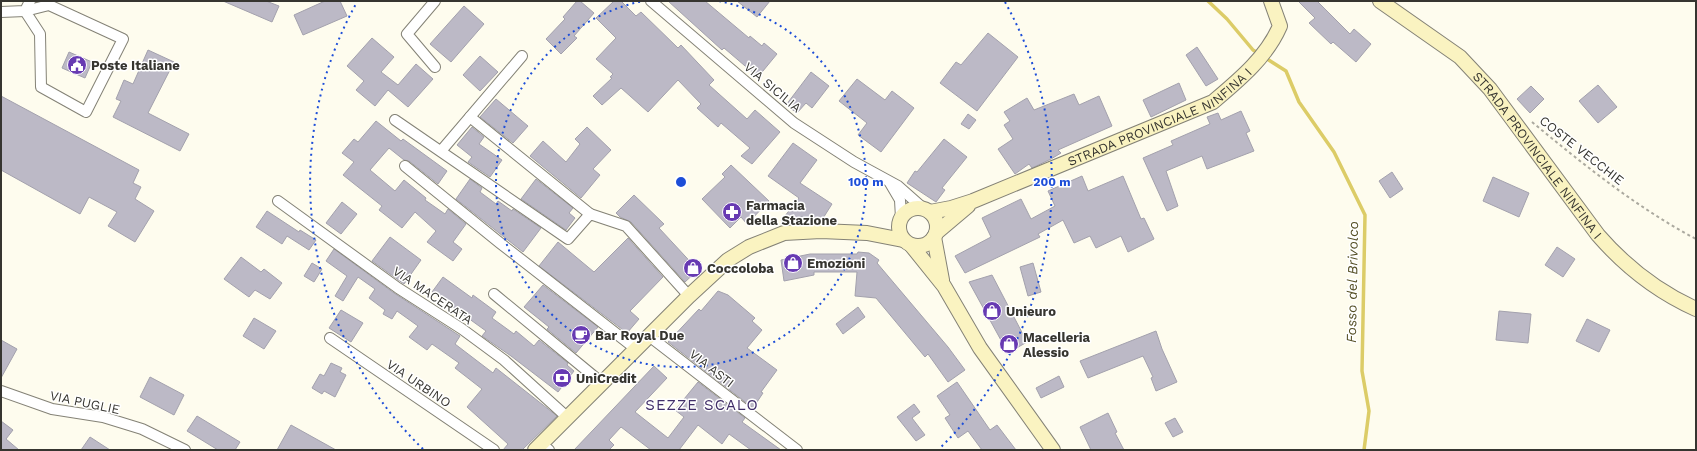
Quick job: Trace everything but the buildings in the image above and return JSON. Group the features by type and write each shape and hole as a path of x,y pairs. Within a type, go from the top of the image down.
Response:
{"street":[{"path":"25,11 30,1"},
{"path":"435,1 407,34 435,67"},
{"name":"VIA SICILIA","path":"651,1 794,123 854,162 908,193 927,210"},
{"name":"STRADA PROVINCIALE NINFINA I","path":"927,210 951,208 973,202 1213,102 1244,76 1274,39 1280,26 1271,1"},
{"name":"STRADA PROVINCIALE NINFINA I","path":"1380,1 1460,57 1490,89 1598,235 1614,253 1650,283 1696,309"},
{"path":"1,12 25,11 49,5 124,39 86,112 41,87 40,34 25,11"},
{"path":"441,151 522,56"},
{"path":"470,117 590,214 626,226 689,296"},
{"path":"394,120 568,239 590,214"},
{"path":"405,166 500,243 636,349"},
{"name":"VIA SICILIA","path":"887,180 898,195 900,219"},
{"name":"VIA MACERATA","path":"278,202 398,288 462,330 504,360 568,418"},
{"name":"STRADA PROVINCIALE NINFINA I","path":"935,235 973,202"},
{"path":"867,233 900,219 908,210 919,208 927,210 936,220 935,235 938,262 944,286"},
{"path":"900,219 899,231 944,286 980,348 1053,450"},
{"path":"542,448 568,418 689,296 728,260 749,247 784,233 821,231 867,233 922,246 931,241 935,235"},
{"path":"494,294 602,383"},
{"name":"VIA ASTI","path":"649,336 797,450"},
{"name":"VIA URBINO","path":"330,338 494,450"},
{"name":"VIA PUGLIE","path":"1,391 52,409 103,417 142,429 185,450"}],"path":[{"name":"COSTE VECCHIE","path":"1528,118 1590,169 1647,211 1696,239"}],"waterway":[{"name":"Fosso del Brivolco","path":"1208,1 1227,19 1253,50 1258,53"},
{"name":"Fosso del Brivolco","path":"1264,57 1286,71 1299,102 1334,152 1365,215 1362,371 1369,411 1364,450"}],"place":[{"name":"Poste Italiane","path":"77,65"},
{"name":"Farmacia della Stazione","path":"732,212"},
{"name":"Emozioni","path":"793,263"},
{"name":"Coccoloba","path":"693,268"},
{"name":"Unieuro","path":"992,311"},
{"name":"Bar Royal Due","path":"581,335"},
{"name":"Macelleria Alessio","path":"1009,344"},
{"name":"UniCredit","path":"562,378"}],"district":[{"name":"SEZZE SCALO","path":"702,405"}]}
